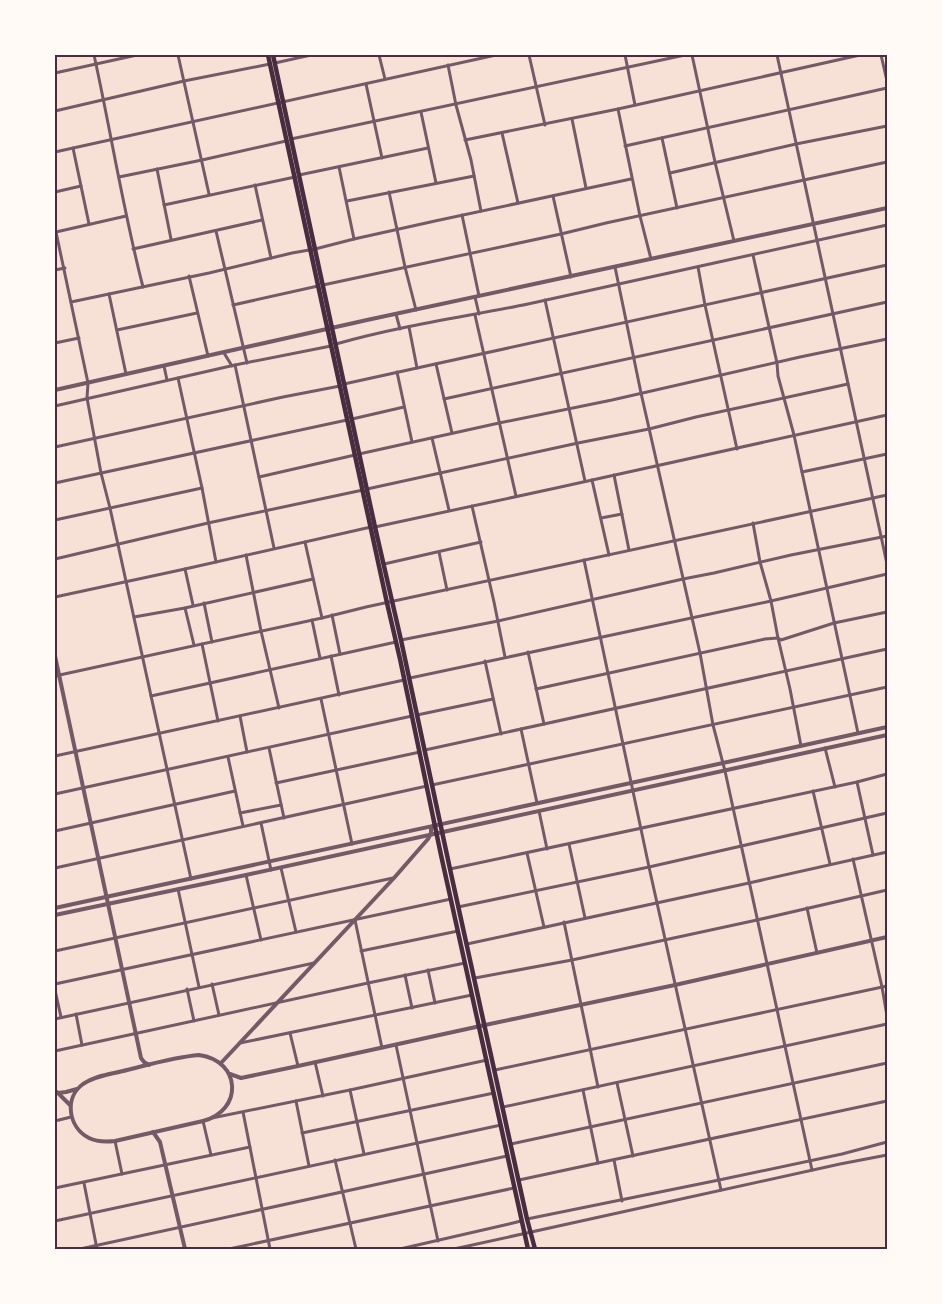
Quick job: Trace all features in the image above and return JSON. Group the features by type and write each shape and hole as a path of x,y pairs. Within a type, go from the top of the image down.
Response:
{"main road":[{"path":"268,55 272,63 399,641 430,786 436,826 440,833 450,869 458,931 528,1249"},
{"path":"272,63 273,55"},
{"path":"373,527 383,564 390,603"},
{"path":"440,833 452,899 467,944 535,1249"}],"street":[{"path":"94,55 126,216 143,287"},
{"path":"55,73 137,55"},
{"path":"178,55 209,194"},
{"path":"55,110 310,55"},
{"path":"379,55 385,79"},
{"path":"55,152 496,55"},
{"path":"529,55 545,125"},
{"path":"625,55 635,105"},
{"path":"118,177 685,55"},
{"path":"692,55 734,242"},
{"path":"777,55 887,564"},
{"path":"465,140 545,125 860,55"},
{"path":"881,55 887,81"},
{"path":"448,65 481,211"},
{"path":"366,84 382,158"},
{"path":"625,146 887,88"},
{"path":"618,109 640,216 651,259"},
{"path":"420,112 436,183"},
{"path":"572,119 586,188"},
{"path":"670,173 796,144 887,126"},
{"path":"502,133 518,204"},
{"path":"662,137 677,208"},
{"path":"73,148 89,224"},
{"path":"164,205 428,148"},
{"path":"234,305 887,162"},
{"path":"339,167 354,239"},
{"path":"157,169 171,240"},
{"path":"347,201 474,176"},
{"path":"71,302 632,179"},
{"path":"255,185 271,258"},
{"path":"55,192 81,186"},
{"path":"389,192 416,310"},
{"path":"553,196 571,277"},
{"path":"55,390 887,208"},
{"path":"462,215 470,253 477,297 477,315 484,353 516,496"},
{"path":"126,216 56,232 88,383 87,398 101,473 191,879"},
{"path":"133,249 262,220"},
{"path":"55,406 409,327 477,315 698,268 887,224"},
{"path":"216,231 248,363"},
{"path":"753,255 777,363 778,376 785,398 811,511 858,733"},
{"path":"55,447 887,265"},
{"path":"615,267 682,579 700,653 713,725 725,771 812,1170"},
{"path":"55,270 65,268"},
{"path":"698,268 737,449"},
{"path":"189,276 208,356"},
{"path":"109,294 126,375"},
{"path":"545,300 585,481"},
{"path":"444,399 887,302"},
{"path":"117,330 197,312"},
{"path":"396,314 400,329"},
{"path":"409,327 417,368"},
{"path":"55,343 79,338"},
{"path":"259,476 887,339"},
{"path":"224,353 233,366 244,406 274,548"},
{"path":"436,364 452,434"},
{"path":"164,366 167,380"},
{"path":"397,372 412,442"},
{"path":"178,378 216,562"},
{"path":"55,559 208,523 267,512 848,384"},
{"path":"55,483 404,408"},
{"path":"55,597 887,415"},
{"path":"432,438 449,510"},
{"path":"802,472 887,454"},
{"path":"614,475 629,550"},
{"path":"592,480 609,555"},
{"path":"55,520 202,488"},
{"path":"57,676 887,494"},
{"path":"472,506 505,657"},
{"path":"601,518 622,514"},
{"path":"753,523 801,746"},
{"path":"151,696 818,549 887,536"},
{"path":"305,542 322,618"},
{"path":"383,564 481,542"},
{"path":"439,552 447,590"},
{"path":"246,555 279,708"},
{"path":"584,560 674,985 721,1190"},
{"path":"185,569 193,605"},
{"path":"55,756 528,652 771,601 887,574"},
{"path":"134,617 184,608 313,579"},
{"path":"204,603 212,642"},
{"path":"184,608 194,645"},
{"path":"536,689 765,639 778,638 781,640 834,622 887,612"},
{"path":"332,615 340,654"},
{"path":"312,620 320,658"},
{"path":"202,644 218,721"},
{"path":"276,783 887,649"},
{"path":"528,652 544,724"},
{"path":"55,656 57,676 76,752 136,1034 142,1060 149,1065"},
{"path":"331,656 339,695"},
{"path":"484,662 501,734"},
{"path":"55,868 887,687"},
{"path":"321,698 352,844"},
{"path":"55,794 493,699"},
{"path":"240,716 247,752"},
{"path":"55,908 887,726"},
{"path":"521,729 537,803"},
{"path":"55,915 281,868 887,735"},
{"path":"269,748 284,818"},
{"path":"824,748 835,787"},
{"path":"228,757 243,826"},
{"path":"450,869 835,787 887,774"},
{"path":"857,782 873,855"},
{"path":"55,831 235,791"},
{"path":"813,791 830,864"},
{"path":"240,813 281,805"},
{"path":"539,811 547,848"},
{"path":"456,908 649,867 887,813"},
{"path":"261,823 271,870"},
{"path":"221,1063 394,878 431,835 436,826"},
{"path":"569,844 585,918"},
{"path":"467,944 887,852"},
{"path":"527,853 544,927"},
{"path":"853,860 872,940 887,1016"},
{"path":"281,868 296,932"},
{"path":"246,875 260,940"},
{"path":"55,951 394,878"},
{"path":"178,890 199,987"},
{"path":"474,978 572,960 887,890"},
{"path":"55,984 452,899"},
{"path":"807,908 817,954"},
{"path":"355,919 382,1048"},
{"path":"564,922 598,1086"},
{"path":"361,951 458,931"},
{"path":"232,1086 241,1078 479,1027 485,1024 767,965 887,937"},
{"path":"55,1019 314,963"},
{"path":"55,1051 465,963"},
{"path":"428,970 435,1003"},
{"path":"405,975 412,1008"},
{"path":"212,984 220,1015"},
{"path":"495,1070 887,986"},
{"path":"55,990 61,1017"},
{"path":"187,990 194,1021"},
{"path":"240,1043 472,995"},
{"path":"76,1014 82,1045"},
{"path":"503,1107 887,1024"},
{"path":"290,1033 298,1066"},
{"path":"396,1045 438,1240"},
{"path":"135,1068 141,1054"},
{"path":"209,1119 225,1109 232,1086 230,1074 221,1063 207,1056 199,1055 94,1078 77,1089 70,1105 71,1117 77,1128 88,1138 101,1141 115,1141 486,1060"},
{"path":"315,1062 322,1096"},
{"path":"511,1144 887,1063"},
{"path":"230,1074 241,1078"},
{"path":"617,1083 633,1156"},
{"path":"57,1092 77,1089"},
{"path":"350,1090 364,1154"},
{"path":"583,1090 598,1163"},
{"path":"57,1092 70,1105"},
{"path":"302,1133 494,1093"},
{"path":"519,1180 887,1101"},
{"path":"296,1102 309,1166"},
{"path":"243,1112 270,1249"},
{"path":"55,1121 71,1117"},
{"path":"203,1121 211,1155"},
{"path":"55,1221 501,1124"},
{"path":"160,1142 163,1130"},
{"path":"152,1132 160,1142 185,1249"},
{"path":"115,1141 122,1174"},
{"path":"528,1219 810,1161 887,1142"},
{"path":"55,1188 250,1147"},
{"path":"454,1249 887,1155"},
{"path":"80,1249 97,1247 342,1191 507,1156"},
{"path":"335,1160 356,1249"},
{"path":"614,1160 622,1201"},
{"path":"84,1182 97,1247"},
{"path":"229,1249 514,1188"},
{"path":"400,1249 521,1221"}]}
